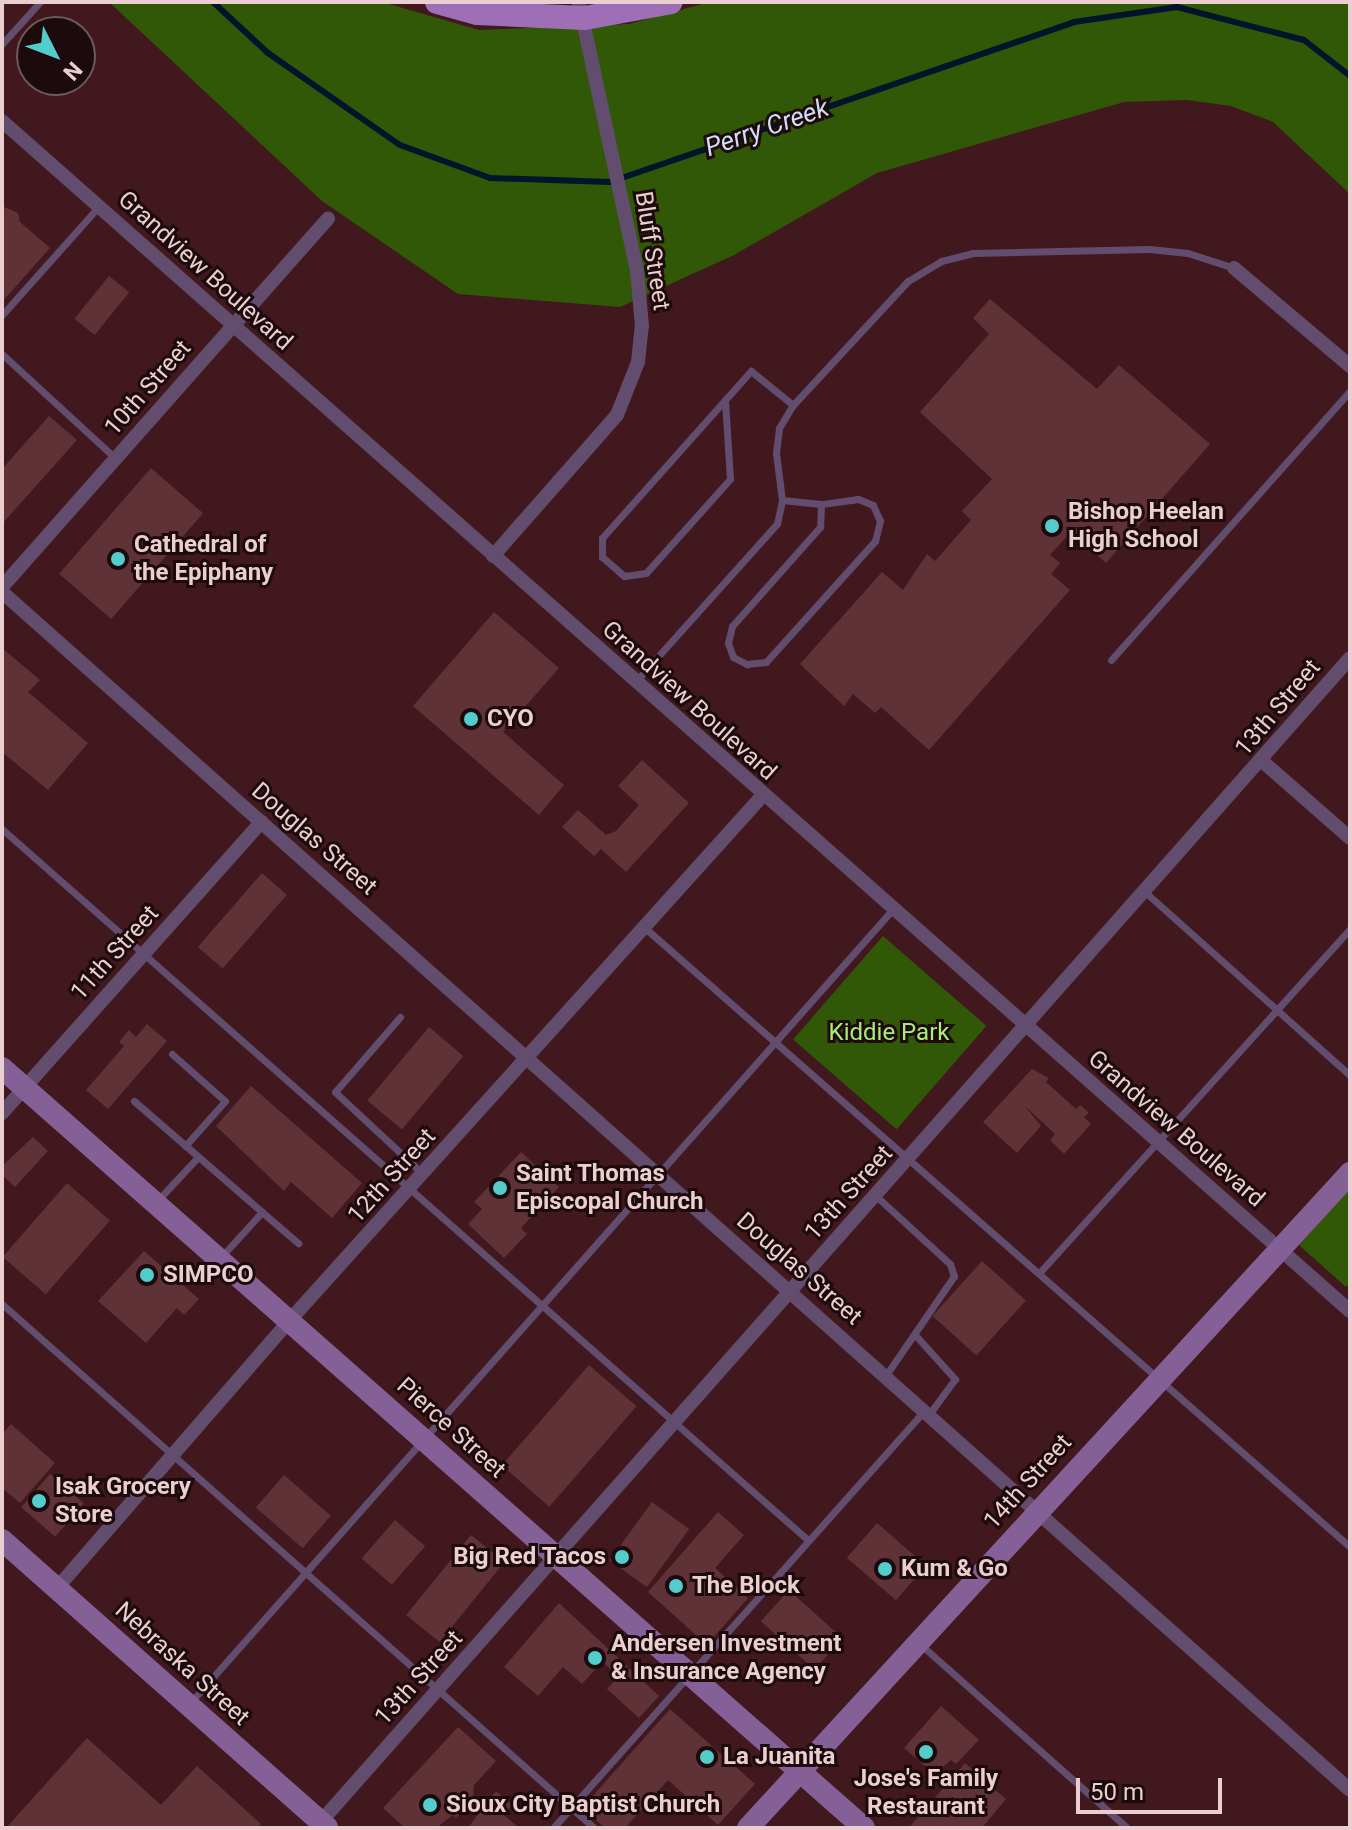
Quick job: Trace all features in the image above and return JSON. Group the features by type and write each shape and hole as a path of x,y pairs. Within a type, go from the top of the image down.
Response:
{"main road":[{"path":"437,2 477,13 582,10 671,2"},
{"name":"Pierce Street","path":"2,1068 864,1828"},
{"name":"14th Street","path":"748,1828 1158,1378 1350,1173"},
{"name":"Nebraska Street","path":"2,1540 320,1826"}],"street":[{"name":"Bluff Street","path":"493,556 617,415 638,362 642,326 637,271 582,10"},
{"name":"Grandview Boulevard","path":"2,121 892,910 1350,1311"},
{"name":"10th Street","path":"2,590 328,219"},
{"path":"1234,268 1350,366"},
{"name":"Douglas Street","path":"2,590 658,1175 928,1411 1036,1512 1350,1790"},
{"name":"13th Street","path":"320,1826 790,1292 1027,1029 1350,658"},
{"path":"1262,761 1350,838"},
{"name":"12th Street","path":"57,1588 290,1320 763,795"},
{"name":"11th Street","path":"2,1113 261,822"}],"lane":[{"path":"2,44 40,2"},
{"path":"2,315 99,206"},
{"path":"635,682 777,524 782,500 779,428 793,405 879,308 941,261 973,253 1149,249 1188,253 1234,268"},
{"path":"2,354 116,458"},
{"path":"725,400 730,479 646,573 624,576 602,557 602,538 725,400 751,371 793,405"},
{"path":"1111,660 1350,391"},
{"path":"782,500 821,504 858,499 873,505 880,521 875,541 766,662 747,664 733,657 728,643 732,626 820,527 821,504"},
{"path":"2,829 539,1308 808,1540"},
{"path":"1145,892 1350,1075"},
{"path":"189,1705 892,910"},
{"path":"645,928 1350,1547"},
{"path":"1040,1272 1350,929"},
{"path":"400,1017 335,1092 423,1174"},
{"path":"172,1054 225,1101 185,1146"},
{"path":"134,1101 298,1243"},
{"path":"156,1203 198,1157"},
{"path":"876,1196 950,1264 954,1276 917,1337 886,1375"},
{"path":"219,1258 262,1212"},
{"path":"2,1304 594,1828"},
{"path":"553,1828 955,1379 917,1337"},
{"path":"918,1642 1127,1828"}],"green space":[{"path":"109,2 382,2 479,30 629,24 710,2 1350,2 1350,194 1273,122 1231,106 1187,100 1124,102 877,173 734,255 620,307 458,294 322,201"},
{"name":"Kiddie Park","path":"883,936 986,1026 897,1129 793,1039"},
{"path":"1350,1187 1350,1283 1346,1287 1299,1245"}],"building":[{"path":"2,206 18,213 20,222 50,248 2,302"},
{"path":"109,276 129,292 95,335 74,319"},
{"name":"Bishop Heelan High School","path":"990,299 1097,389 1119,365 1210,444 1106,563 1071,532 1050,555 1060,563 1051,574 1070,590 929,750 881,707 875,713 853,694 844,706 800,664 882,572 903,590 927,554 935,561 971,520 962,511 992,479 920,412 989,334 973,318"},
{"path":"49,416 77,440 2,524 2,469"},
{"path":"151,468 203,513 111,619 59,574"},
{"name":"CYO","path":"494,612 559,668 503,732 564,785 539,815 413,706"},
{"path":"2,648 40,680 28,692 88,743 48,790 2,752"},
{"path":"642,760 689,803 626,872 601,849 594,856 562,827 578,810 606,835 616,831 639,805 618,786"},
{"path":"262,873 287,895 223,969 198,947"},
{"path":"147,1024 167,1041 108,1109 86,1090 124,1046 119,1042 129,1030 136,1037"},
{"path":"429,1027 463,1056 402,1129 367,1101"},
{"path":"1032,1069 1049,1078 1046,1082 1076,1109 1080,1105 1089,1113 1084,1117 1091,1124 1064,1154 1050,1140 1055,1134 1025,1106 1041,1126 1017,1153 983,1122"},
{"path":"251,1086 362,1183 332,1218 291,1182 284,1191 216,1126"},
{"path":"33,1137 48,1151 15,1187 2,1175 2,1166"},
{"path":"521,1152 559,1187 521,1228 527,1234 504,1258 468,1224 482,1209 474,1202"},
{"path":"67,1183 110,1220 46,1294 3,1257"},
{"name":"SIMPCO","path":"144,1251 199,1299 184,1315 177,1308 146,1343 98,1301"},
{"path":"982,1261 1026,1300 976,1355 932,1316"},
{"path":"589,1365 637,1406 549,1507 502,1465"},
{"path":"11,1424 55,1463 20,1503 2,1488 2,1434"},
{"path":"50,1474 84,1504 55,1537 21,1507"},
{"path":"284,1475 331,1516 303,1548 256,1507"},
{"path":"652,1502 689,1529 647,1587 610,1560"},
{"path":"718,1512 744,1535 715,1568 748,1598 707,1645 648,1592"},
{"path":"395,1520 425,1546 392,1585 362,1558"},
{"path":"877,1523 926,1566 896,1600 847,1558"},
{"path":"471,1535 504,1562 440,1642 406,1615"},
{"path":"789,1590 843,1638 814,1669 761,1621"},
{"path":"559,1603 659,1696 639,1718 607,1689 619,1676 602,1662 582,1684 563,1667 538,1696 504,1667"},
{"path":"941,1706 979,1740 956,1764 951,1760 935,1775 904,1748"},
{"path":"670,1709 755,1784 718,1825 668,1780 625,1828 605,1828 582,1808"},
{"path":"458,1727 496,1761 474,1785 473,1799 456,1818 453,1815 436,1828 405,1828 383,1808"},
{"path":"87,1738 161,1805 197,1766 261,1824 257,1828 6,1828"},
{"path":"965,1763 1006,1799 982,1828 914,1828 911,1825"},
{"path":"496,1791 512,1805 504,1815 519,1828 462,1828 470,1825"}],"waterway":[{"name":"Perry Creek","path":"213,2 268,53 400,145 490,178 610,182 1074,22 1177,7 1304,40 1350,76"}],"place":[{"name":"Bishop Heelan High School","path":"1052,526"},
{"name":"Cathedral of the Epiphany","path":"118,559"},
{"name":"CYO","path":"471,719"},
{"name":"Saint Thomas Episcopal Church","path":"500,1188"},
{"name":"SIMPCO","path":"147,1275"},
{"name":"Isak Grocery Store","path":"39,1501"},
{"name":"Big Red Tacos","path":"622,1557"},
{"name":"Kum & Go","path":"885,1569"},
{"name":"The Block","path":"676,1586"},
{"name":"Andersen Investment & Insurance Agency","path":"595,1658"},
{"name":"Jose's Family Restaurant","path":"926,1752"},
{"name":"La Juanita","path":"707,1757"},
{"name":"Sioux City Baptist Church","path":"430,1805"}]}
